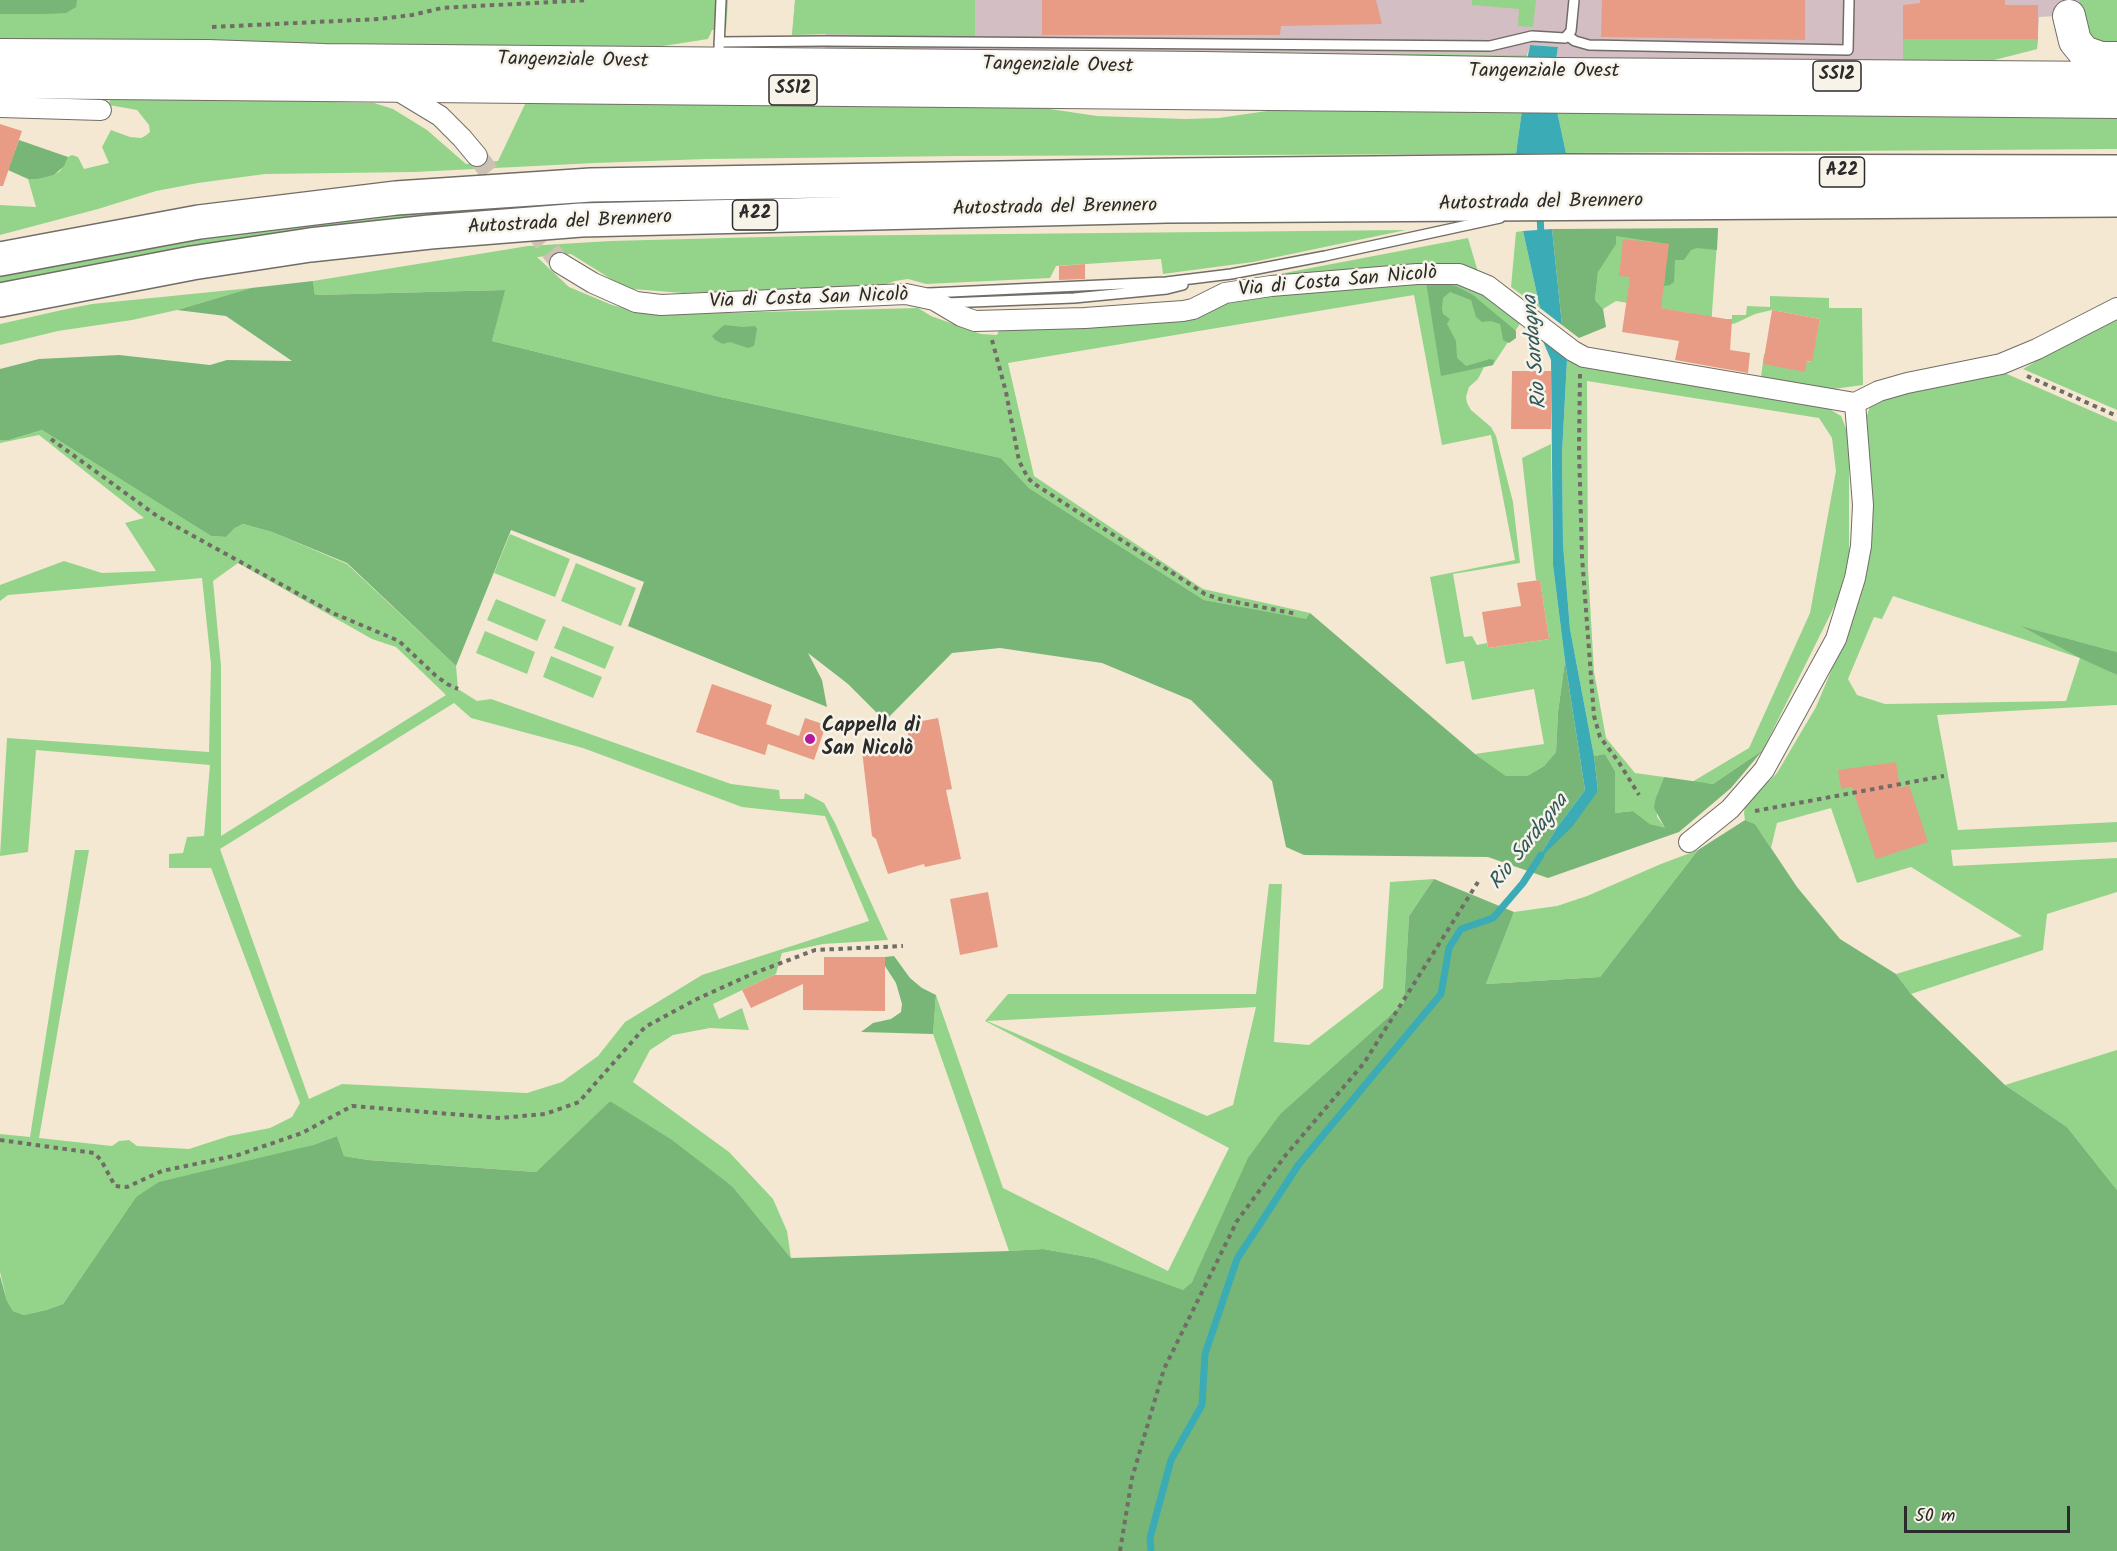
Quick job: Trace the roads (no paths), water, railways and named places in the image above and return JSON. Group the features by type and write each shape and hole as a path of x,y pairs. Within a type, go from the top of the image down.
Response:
{"highway":[{"path":"2068,12 2075,41 2084,52 2101,58 2117,58"},
{"name":"Tangenziale Ovest","path":"0,55 718,53 1525,85 2117,102"},
{"name":"Tangenziale Ovest","path":"1557,86 2117,78"},
{"name":"Tangenziale Ovest","path":"0,82 1230,93 1525,85"},
{"name":"Autostrada del Brennero","path":"0,259 199,222 396,198 591,185 1567,171 2117,172"},
{"name":"Autostrada del Brennero","path":"0,300 192,263 310,244 581,220 1167,206 1512,212 1567,204 2117,200"}],"street":[{"path":"390,86 440,116 477,156"},
{"path":"0,107 101,111"},
{"name":"Via di Costa San Nicolò","path":"560,263 617,295 636,302 661,305 906,294 924,297 961,316 981,321 1084,318 1183,311 1193,309 1225,294 1270,286 1439,273 1459,274 1488,286 1572,350 1855,404"},
{"path":"1689,842 1732,806 1764,770 1836,639 1855,578 1861,546 1863,505 1855,404 1879,391 1907,383 2001,364 2037,350 2117,308"}],"lane":[{"path":"721,0 718,53 825,41 1490,46 1532,36 1560,39 1568,36"},
{"path":"1568,36 1572,23 1574,0"},
{"path":"1568,36 1589,45 1848,50 1849,0"},
{"path":"941,304 1074,298 1156,290 1325,256 1512,212"},
{"path":"906,294 1166,282 1231,274"}],"water":[{"path":"1530,45 1558,47 1556,60 1527,60"},
{"path":"1522,110 1557,111 1566,153 1516,154"},
{"path":"1552,229 1562,325 1540,308 1523,231"},
{"path":"1542,339 1567,360 1562,454 1563,544 1570,629 1594,756 1598,791 1572,827 1536,862 1558,826 1585,790 1553,565 1551,360"}],"waterway":[{"name":"Rio Sardagna","path":"1540,213 1541,237"},
{"name":"Rio Sardagna","path":"1151,1551 1150,1538 1171,1460 1202,1405 1205,1354 1237,1259 1299,1164 1441,994 1449,948 1461,929 1493,918 1523,883 1541,855"}],"tunnel":[{"path":"477,156 560,263"}],"place":[{"name":"Cappella di San Nicolò","path":"810,739"}]}
